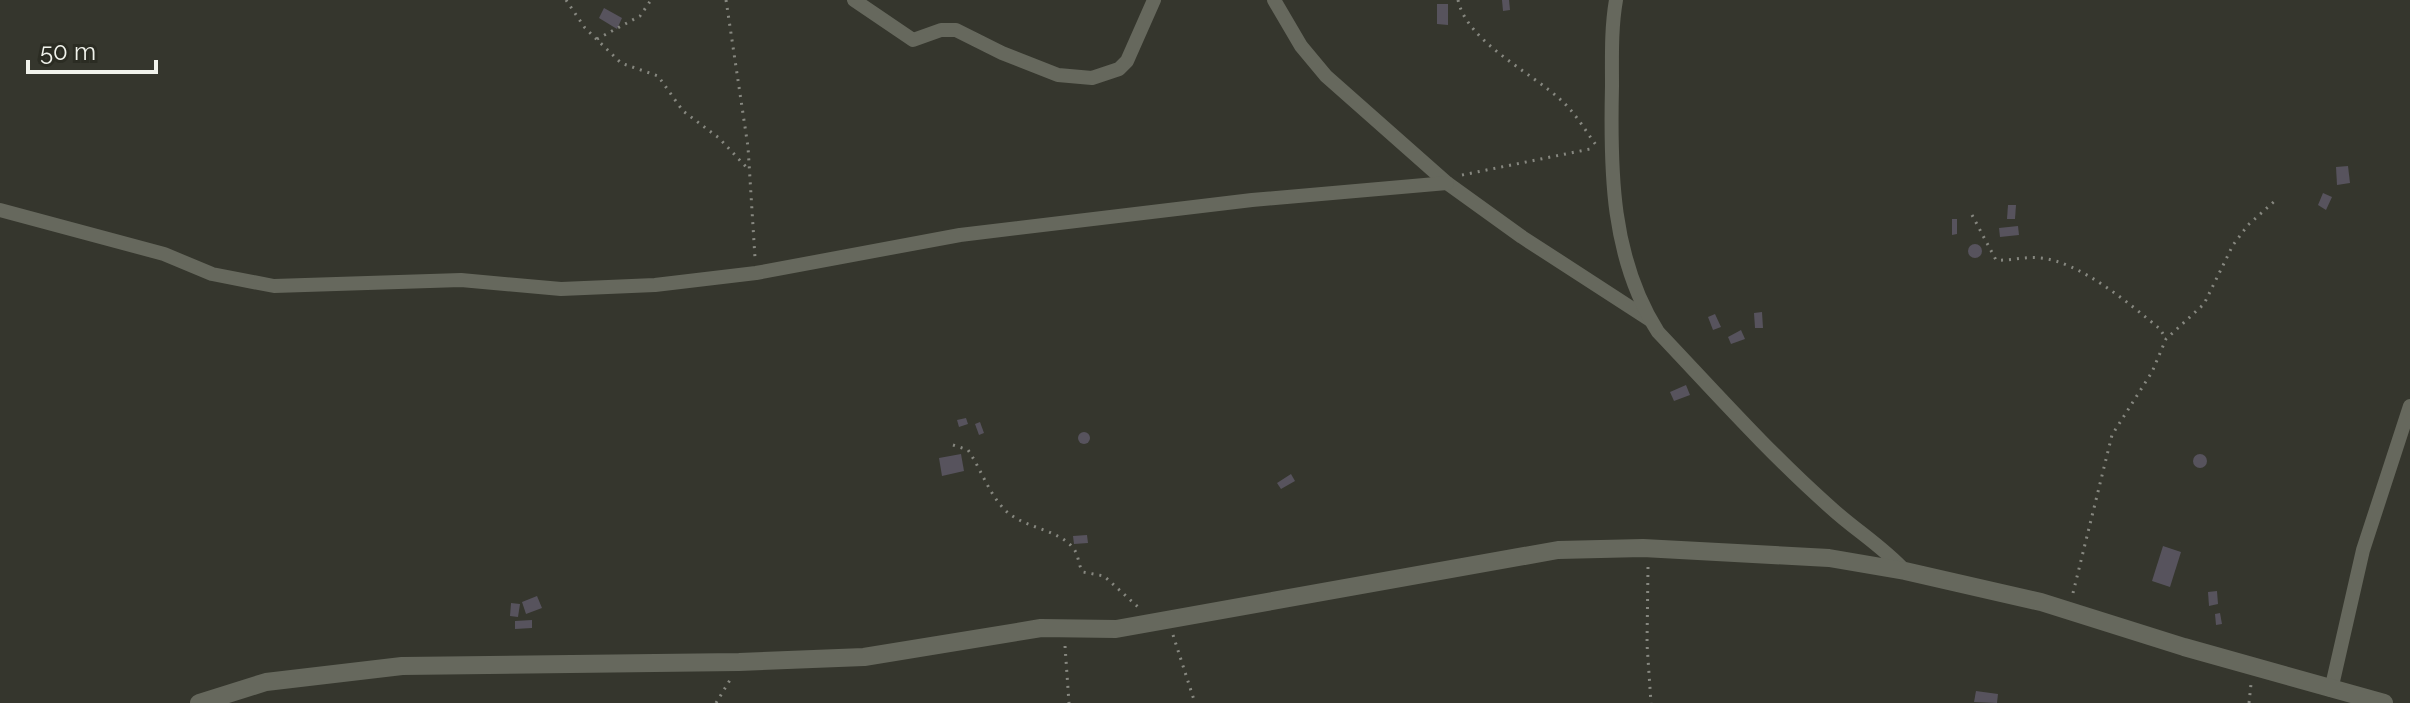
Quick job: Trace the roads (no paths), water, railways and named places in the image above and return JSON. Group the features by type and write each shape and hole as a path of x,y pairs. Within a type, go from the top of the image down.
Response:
{"street":[{"path":"854,0 913,40 941,30 956,30 1002,53 1075,79 1092,78 1119,69 1127,61 1154,0"},
{"path":"1274,0 1301,46 1326,76 1447,183 1522,237 1650,320 1785,464 1832,509 1882,546 1905,571"},
{"path":"1616,0 1610,144 1613,187 1627,266 1650,320"},
{"path":"0,210 164,254 212,274 274,286 461,280 574,289 655,285 756,273 960,235 1252,200 1447,183"},
{"path":"2331,690 2363,550 2410,406"},
{"path":"199,703 266,682 368,669 864,657 1064,626 1104,630 1156,623 1558,550 1643,548 1829,558 1905,571 2070,611 2331,690 2384,703"}]}
